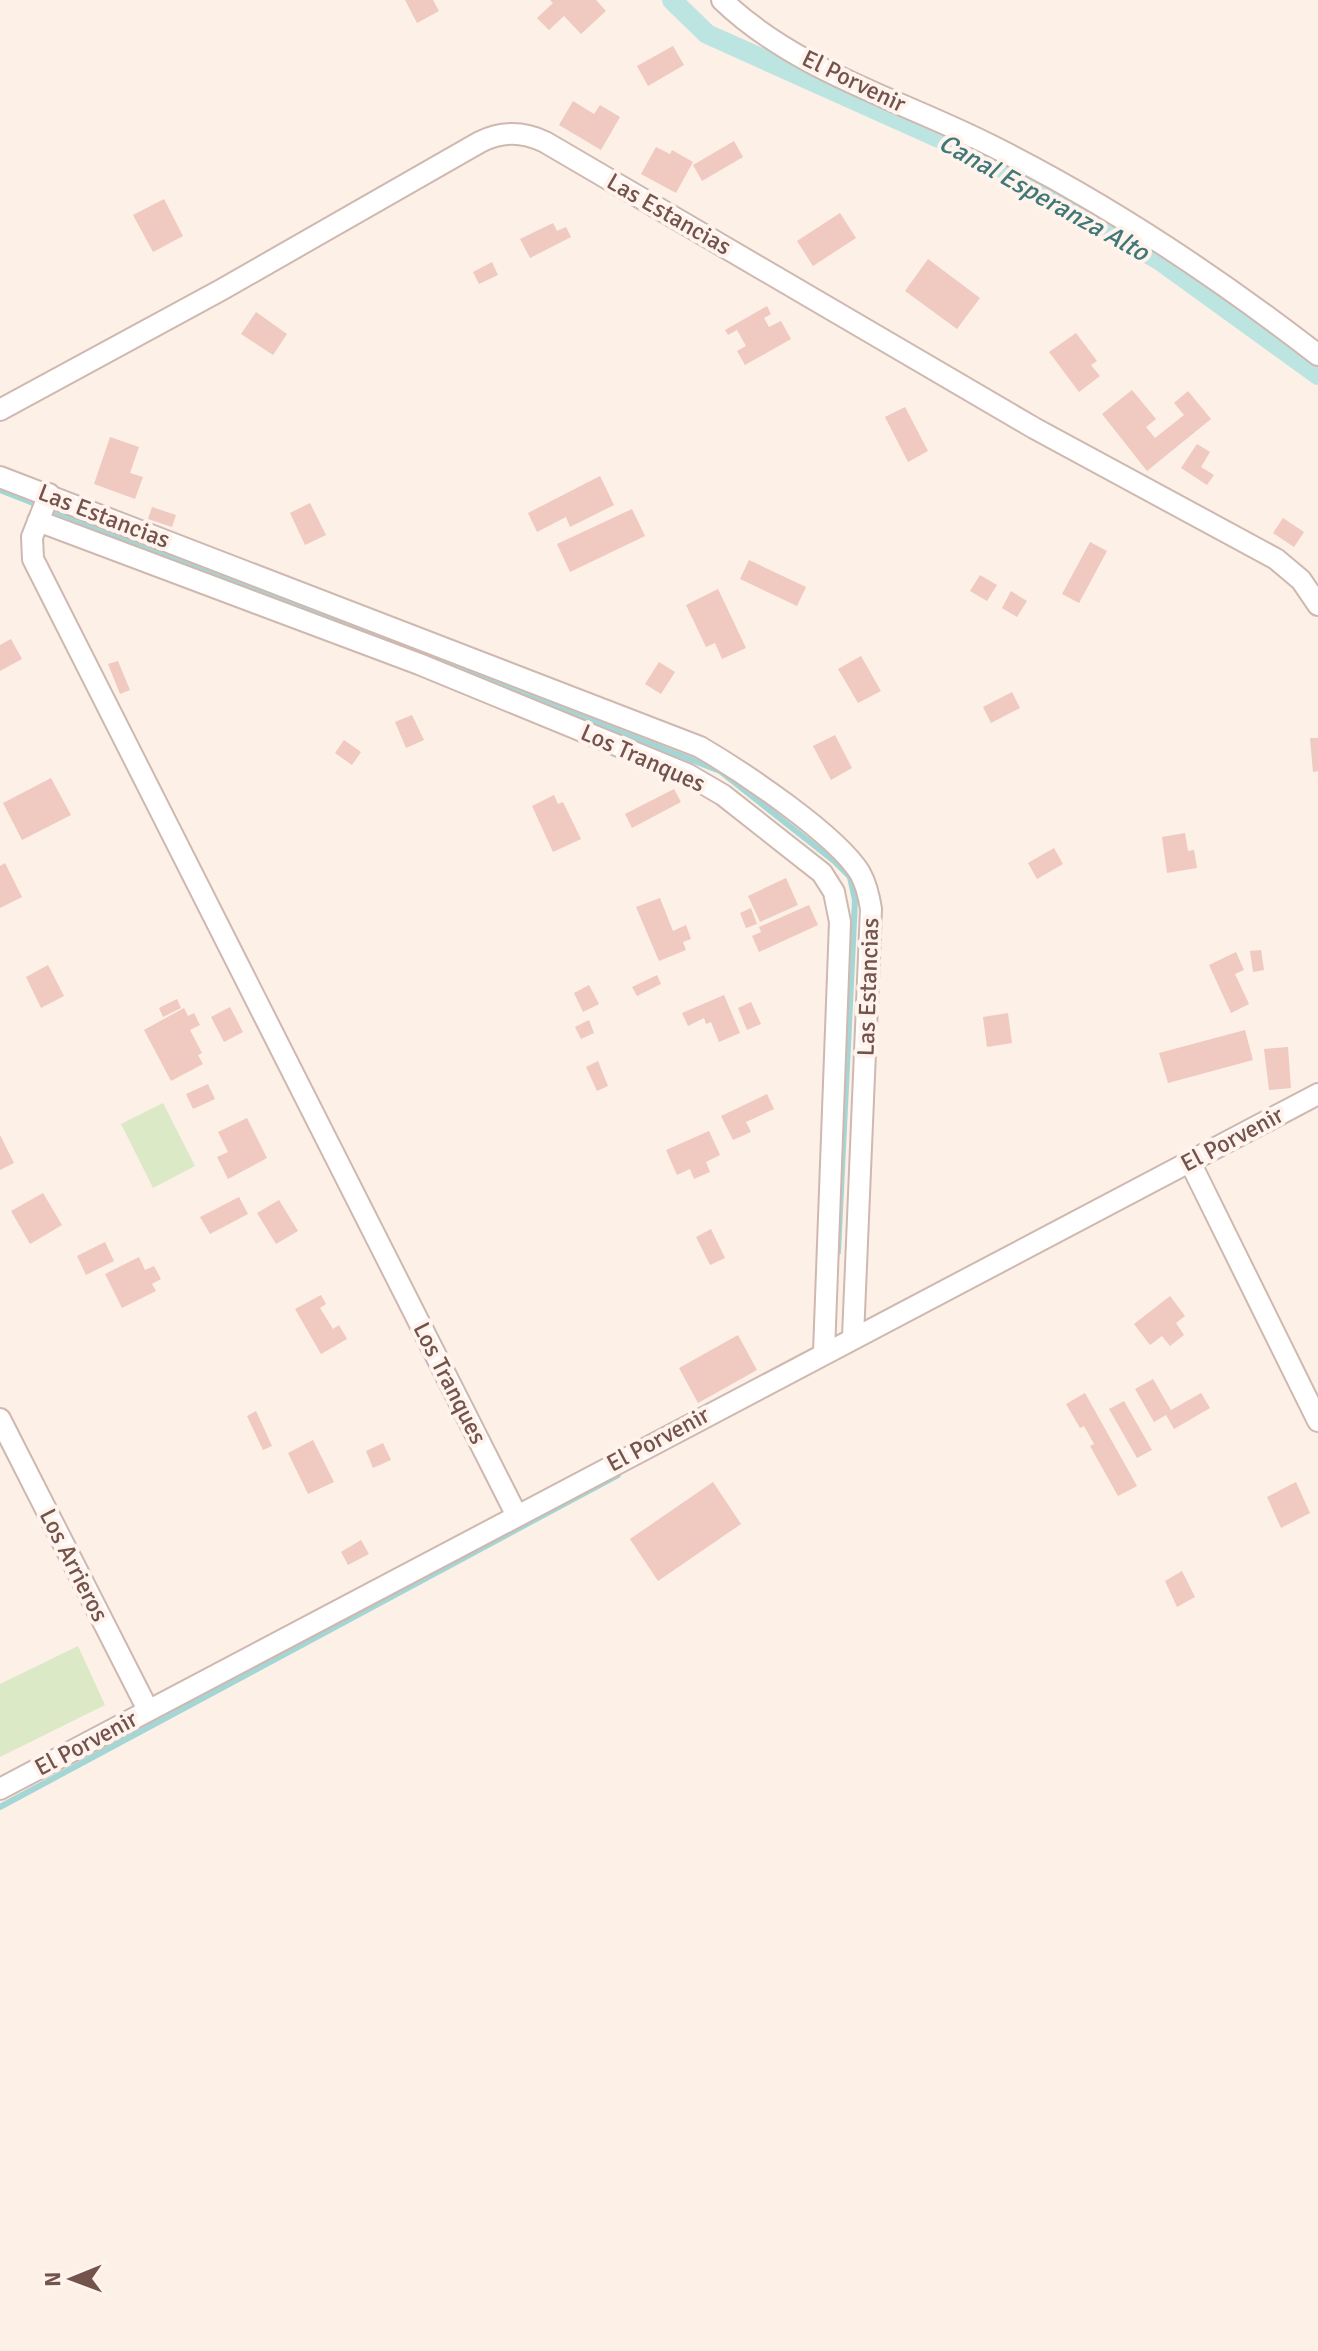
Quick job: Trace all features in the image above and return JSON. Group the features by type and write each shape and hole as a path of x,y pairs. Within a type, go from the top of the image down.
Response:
{"street":[{"name":"El Porvenir","path":"722,0 748,23 789,49 1011,155 1122,218 1215,279 1318,355"},
{"name":"Las Estancias","path":"0,410 221,290 480,142 502,133 525,134 545,142 1082,455 1276,559 1301,580 1318,605"},
{"name":"Las Estancias","path":"0,477 700,747 751,778 846,855 864,882 871,922 853,1337"},
{"name":"Los Tranques","path":"49,494 31,541 33,559 516,1514"},
{"name":"Los Tranques","path":"38,521 419,664 687,774 723,795 822,873 837,902 824,1352"},
{"path":"635,752 646,727"},
{"name":"El Porvenir","path":"0,1789 516,1514 1318,1094"},
{"path":"1190,1162 1318,1421"},
{"name":"Los Arrieros","path":"0,1419 148,1710"}],"green space":[{"path":"163,1103 195,1166 153,1188 121,1124"},
{"path":"78,1646 105,1705 0,1757 0,1684"}],"building":[{"path":"405,0 433,0 439,11 417,23"},
{"path":"550,0 596,0 606,11 581,34 564,16 549,30 537,18 553,3"},
{"path":"673,46 684,65 648,86 637,66"},
{"path":"573,101 594,114 600,105 620,117 601,150 559,125"},
{"path":"734,141 743,157 702,181 693,165"},
{"path":"656,147 670,154 672,150 693,162 676,193 641,174"},
{"path":"164,199 183,236 153,252 133,215"},
{"path":"840,213 856,238 813,266 797,241"},
{"path":"553,223 557,231 566,227 571,237 530,258 520,239"},
{"path":"928,259 980,298 957,329 905,291"},
{"path":"492,262 498,275 479,284 473,272"},
{"path":"767,306 771,314 764,318 769,327 781,321 791,339 745,365 737,351 746,346 737,330 728,335 725,330"},
{"path":"256,312 287,334 273,355 241,334"},
{"path":"1076,333 1097,361 1091,365 1100,376 1079,392 1049,352"},
{"path":"1132,390 1156,419 1146,427 1155,438 1184,415 1174,403 1188,391 1211,419 1147,471 1102,414"},
{"path":"905,407 928,451 908,462 885,417"},
{"path":"110,437 139,447 130,473 143,477 135,499 94,484"},
{"path":"1197,444 1210,452 1201,467 1214,475 1207,485 1181,468"},
{"path":"600,476 614,505 570,527 566,517 537,532 528,513"},
{"path":"310,503 326,535 305,545 290,513"},
{"path":"152,507 176,515 172,527 148,519"},
{"path":"632,509 645,536 570,572 557,544"},
{"path":"1283,518 1304,532 1294,547 1273,533"},
{"path":"1090,542 1107,551 1079,603 1062,594"},
{"path":"749,560 806,587 797,606 740,579"},
{"path":"980,575 997,585 987,601 970,591"},
{"path":"718,589 746,648 722,659 715,643 706,647 686,605"},
{"path":"1011,591 1027,601 1017,617 1002,608"},
{"path":"11,639 22,659 0,671 0,645"},
{"path":"861,656 881,691 858,703 838,669"},
{"path":"118,661 130,690 120,694 108,664"},
{"path":"659,662 675,672 661,694 645,684"},
{"path":"1012,692 1020,708 991,723 983,707"},
{"path":"412,715 424,740 406,748 395,722"},
{"path":"835,735 852,768 831,780 813,746"},
{"path":"1310,738 1318,738 1318,771 1313,772"},
{"path":"344,740 361,752 352,765 335,753"},
{"path":"51,778 71,815 22,840 3,803"},
{"path":"674,789 681,802 632,828 625,814"},
{"path":"554,795 558,804 563,802 581,839 553,852 532,806"},
{"path":"1185,833 1188,851 1194,850 1197,868 1167,873 1162,837"},
{"path":"1054,848 1063,864 1037,879 1028,863"},
{"path":"5,863 22,897 0,908 0,866"},
{"path":"786,878 798,905 760,922 748,896"},
{"path":"660,898 673,931 686,925 691,939 683,942 686,950 659,961 636,907"},
{"path":"809,905 818,925 759,952 752,936 761,932 759,927"},
{"path":"751,908 757,924 746,928 740,913"},
{"path":"1261,950 1264,970 1253,972 1250,951"},
{"path":"1236,952 1244,970 1235,974 1249,1004 1231,1013 1209,965"},
{"path":"48,965 64,996 41,1008 26,977"},
{"path":"657,975 661,984 637,996 632,987"},
{"path":"589,985 599,1004 583,1012 574,993"},
{"path":"724,995 740,1033 719,1042 711,1022 706,1024 704,1018 688,1026 682,1013"},
{"path":"177,999 181,1008 163,1017 159,1008"},
{"path":"751,1002 761,1024 747,1030 738,1008"},
{"path":"230,1007 243,1032 224,1042 211,1017"},
{"path":"184,1008 188,1016 194,1013 200,1025 190,1030 202,1053 198,1055 203,1064 171,1081 144,1030"},
{"path":"1008,1013 1012,1043 987,1047 983,1017"},
{"path":"589,1020 594,1033 581,1039 575,1027"},
{"path":"1245,1030 1253,1060 1168,1083 1159,1053"},
{"path":"1288,1047 1291,1088 1269,1090 1264,1049"},
{"path":"598,1061 608,1086 597,1091 586,1067"},
{"path":"208,1084 215,1099 193,1109 186,1094"},
{"path":"767,1094 774,1109 746,1122 751,1132 733,1140 721,1116"},
{"path":"247,1118 267,1158 228,1179 217,1157 228,1152 218,1132"},
{"path":"709,1131 720,1155 706,1162 710,1172 694,1179 690,1169 677,1175 666,1150"},
{"path":"0,1135 14,1163 0,1170"},
{"path":"43,1193 62,1225 30,1244 11,1211"},
{"path":"239,1197 248,1214 210,1234 200,1217"},
{"path":"279,1200 298,1231 276,1244 257,1213"},
{"path":"711,1229 725,1258 710,1265 696,1237"},
{"path":"105,1242 114,1261 86,1275 77,1256"},
{"path":"139,1257 145,1270 154,1266 161,1279 152,1284 156,1291 122,1308 105,1274"},
{"path":"321,1295 326,1304 320,1308 333,1329 339,1325 347,1339 321,1354 295,1309"},
{"path":"1170,1296 1185,1316 1176,1323 1184,1335 1170,1346 1162,1336 1150,1345 1134,1324"},
{"path":"738,1335 757,1370 698,1403 679,1368"},
{"path":"1153,1379 1171,1410 1201,1393 1210,1408 1174,1429 1166,1415 1154,1422 1135,1389"},
{"path":"1085,1393 1137,1486 1118,1496 1090,1446 1094,1444 1084,1426 1080,1428 1066,1404"},
{"path":"1124,1401 1152,1450 1137,1458 1109,1409"},
{"path":"256,1411 272,1446 263,1450 247,1416"},
{"path":"313,1440 334,1482 308,1494 288,1453"},
{"path":"383,1443 391,1460 373,1468 366,1451"},
{"path":"713,1482 741,1524 658,1581 630,1539"},
{"path":"1296,1482 1310,1513 1281,1528 1267,1497"},
{"path":"361,1540 369,1554 348,1565 341,1552"},
{"path":"1182,1571 1195,1597 1177,1607 1165,1581"}],"waterway":[{"name":"Canal Esperanza Alto","path":"672,0 707,34 990,161 1159,260 1318,375"},
{"path":"0,490 720,771 834,861 850,877 855,900 838,1252"},
{"path":"0,1807 618,1475"}]}
